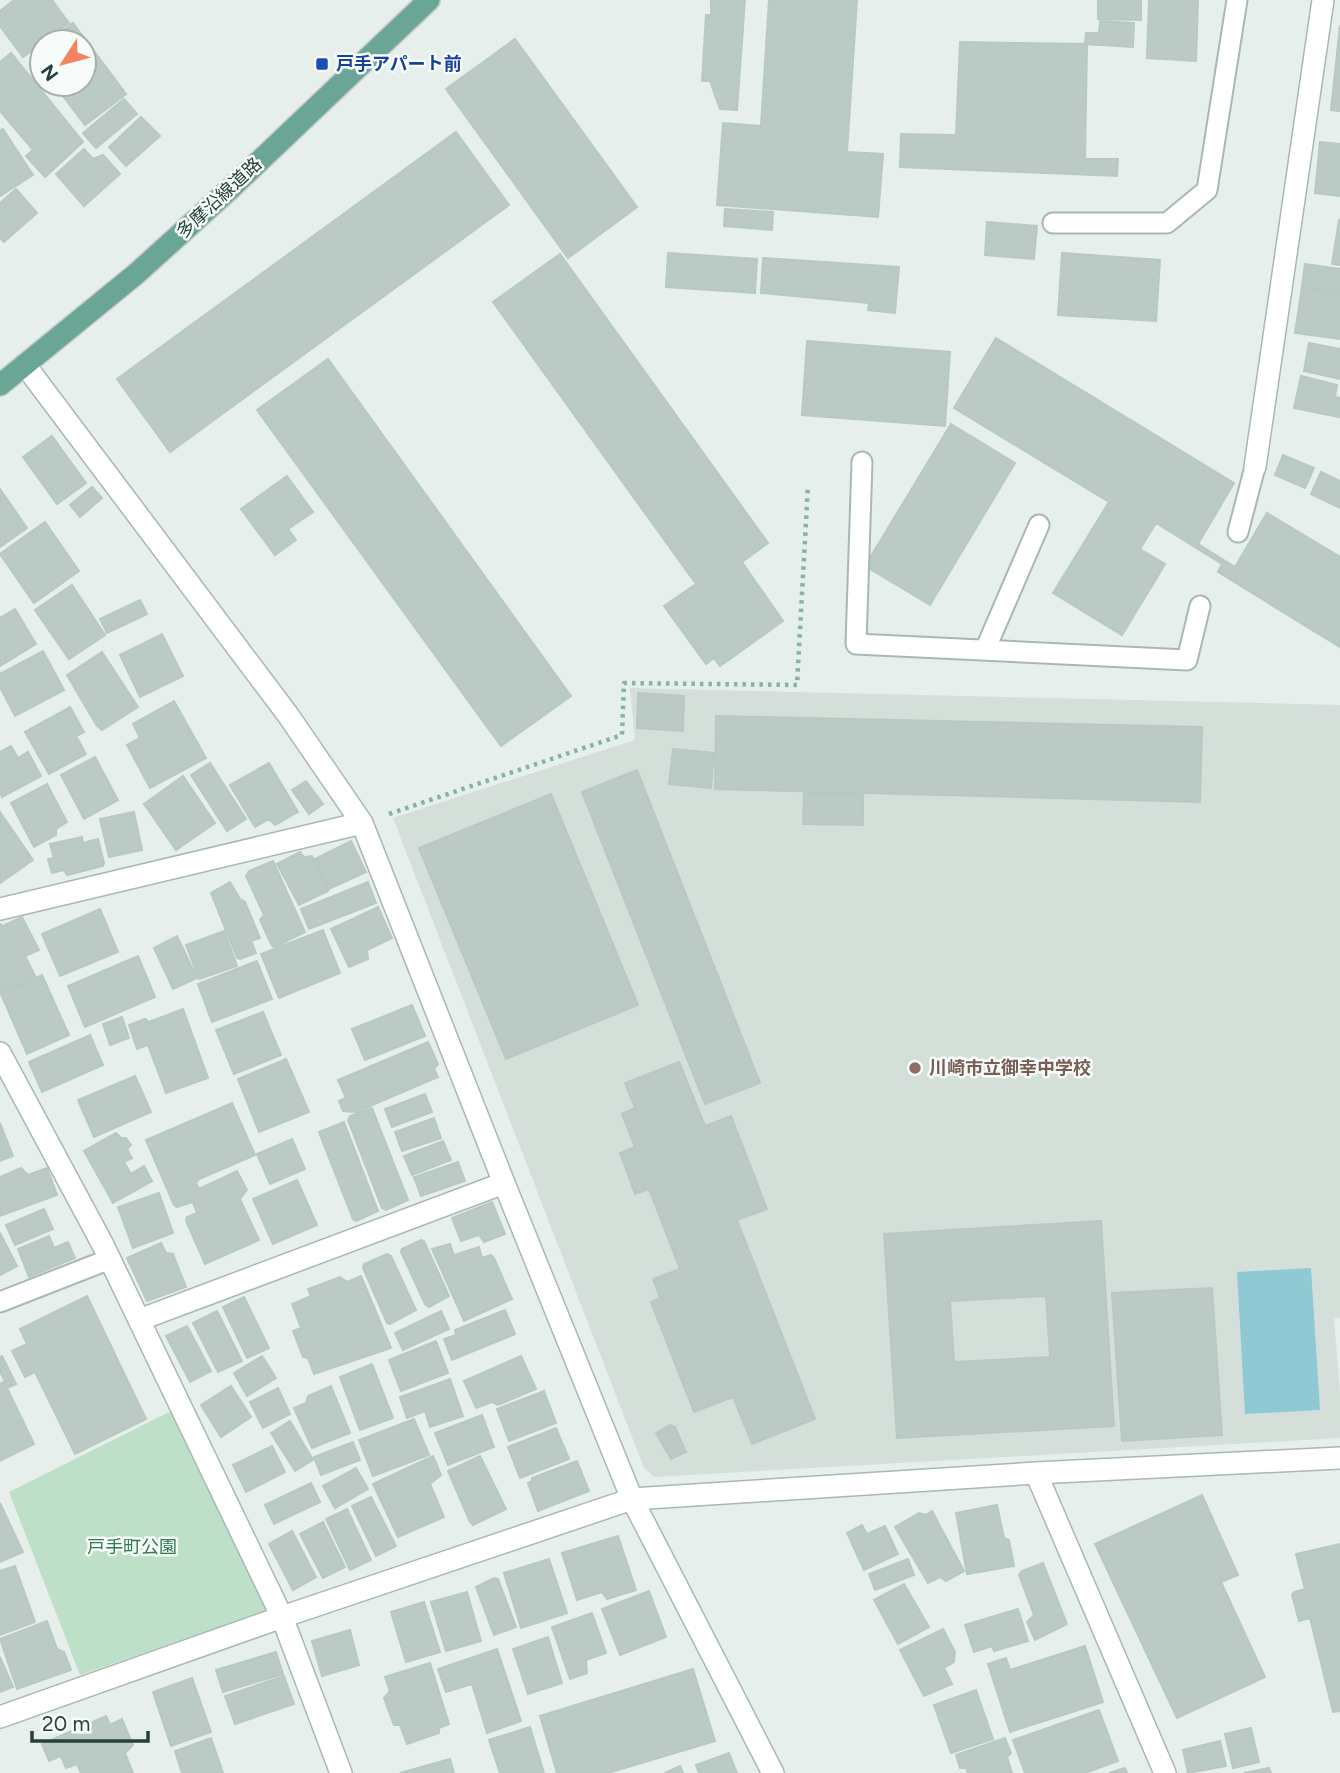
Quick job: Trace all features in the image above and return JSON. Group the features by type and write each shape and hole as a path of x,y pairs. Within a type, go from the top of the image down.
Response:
{"main road":[{"name":"多摩沿線道路","path":"0,385 136,274 221,198 429,0"}],"street":[{"path":"1255,467 1323,0"},
{"path":"25,365 288,715 362,823 632,1499 773,1773"},
{"path":"0,909 362,823"},
{"path":"0,1053 110,1259 282,1617 341,1773"},
{"path":"139,1320 504,1183"},
{"path":"0,1717 282,1617 632,1499 1036,1473 1340,1458"},
{"path":"1036,1473 1165,1773"}],"lane":[{"path":"1053,223 1167,223 1207,190 1237,0"},
{"path":"862,462 856,644 1187,660 1200,606"},
{"path":"1238,532 1255,467"},
{"path":"985,650 1039,525"},
{"path":"0,1303 110,1259"}],"path":[{"path":"362,823 622,735 624,683 797,685 808,485"}],"shaded area":[{"name":"川崎市立御幸中学校","path":"630,688 1340,705 1340,1318 1334,1319 1340,1392 1340,1438 654,1477 644,1468 393,818 635,740"}],"green space":[{"name":"戸手町公園","path":"173,1410 266,1611 80,1675 9,1492"}],"water":[{"path":"1311,1268 1320,1410 1245,1414 1237,1272"}],"building":[{"path":"14,0 52,0 69,23 62,28 28,28 28,53 23,57 0,26 0,11"},
{"path":"711,0 745,0 737,110 720,109 710,81 702,81 706,15 711,15"},
{"path":"769,0 857,0 847,152 883,154 878,217 717,205 723,123 761,126"},
{"path":"1098,0 1141,0 1141,20 1098,19"},
{"path":"1149,0 1198,0 1196,61 1147,58"},
{"path":"1100,21 1134,23 1133,47 1085,44 1086,33 1099,33"},
{"path":"1340,25 1340,111 1331,110"},
{"path":"515,39 637,207 568,258 446,89"},
{"path":"960,42 1087,44 1085,159 1118,159 1117,176 900,167 901,134 956,135"},
{"path":"11,53 28,74 28,98 47,98 83,142 45,177 26,156 33,150 0,111 0,62"},
{"path":"98,56 126,94 85,125 65,98 98,98"},
{"path":"124,99 137,114 96,148 83,133"},
{"path":"141,117 160,136 126,166 109,147"},
{"path":"3,129 33,175 0,196 0,131"},
{"path":"456,132 509,205 170,452 117,379"},
{"path":"1320,142 1340,144 1340,196 1315,193"},
{"path":"84,149 93,159 103,155 120,174 84,206 56,174"},
{"path":"16,189 37,213 4,242 0,238 0,203"},
{"path":"725,209 773,212 772,230 724,226"},
{"path":"1340,220 1340,265 1332,264"},
{"path":"987,222 1037,226 1034,259 985,255"},
{"path":"668,253 757,259 755,293 666,287"},
{"path":"1062,253 1160,260 1156,321 1058,315"},
{"path":"560,254 768,543 742,562 783,621 720,666 714,658 706,664 664,606 696,584 493,302"},
{"path":"763,258 899,267 895,313 868,310 869,303 761,293"},
{"path":"1305,264 1340,269 1340,292 1302,286"},
{"path":"1302,287 1340,293 1340,339 1295,333"},
{"path":"996,338 1234,483 1198,544 1235,567 1267,513 1340,557 1340,647 1218,572 1222,564 1156,523 1140,549 1165,564 1122,635 1053,593 1109,502 954,408"},
{"path":"807,341 950,352 945,426 802,415"},
{"path":"1309,343 1340,349 1340,379 1304,371"},
{"path":"328,359 571,696 501,746 257,410"},
{"path":"1301,376 1337,385 1335,397 1340,398 1339,417 1294,408"},
{"path":"951,424 1015,463 930,605 865,566"},
{"path":"52,436 86,483 57,504 23,457"},
{"path":"1283,455 1314,468 1305,488 1275,475"},
{"path":"1321,472 1340,481 1340,508 1311,494"},
{"path":"287,476 313,512 288,529 296,540 275,555 241,509"},
{"path":"92,487 102,498 80,517 70,505"},
{"path":"0,489 27,528 0,547"},
{"path":"45,522 79,571 34,603 0,554"},
{"path":"72,585 105,635 69,659 35,610"},
{"path":"140,600 147,614 107,633 100,619"},
{"path":"15,609 36,644 0,666 0,618"},
{"path":"162,634 183,676 140,697 120,655"},
{"path":"43,651 64,690 15,716 0,687 0,674"},
{"path":"102,652 138,707 102,730 67,675"},
{"path":"638,693 684,696 683,731 637,728"},
{"path":"174,701 206,758 150,788 127,745 140,738 133,724"},
{"path":"70,707 84,732 76,736 86,754 49,774 25,732"},
{"path":"716,716 1202,727 1200,802 715,789"},
{"path":"11,746 18,758 28,752 41,776 2,797 0,752"},
{"path":"673,749 714,753 711,788 669,784"},
{"path":"95,757 118,800 84,819 61,775"},
{"path":"210,763 246,819 227,831 191,775"},
{"path":"269,763 298,812 275,825 269,819 255,827 230,785"},
{"path":"637,770 760,1083 705,1104 582,792"},
{"path":"183,776 215,823 176,850 144,804"},
{"path":"306,781 323,804 309,814 292,790"},
{"path":"47,784 67,822 56,829 56,835 34,847 11,803"},
{"path":"804,793 863,795 863,825 803,824"},
{"path":"551,794 638,1005 506,1059 419,848"},
{"path":"0,812 33,860 0,883"},
{"path":"134,812 142,850 109,857 100,819"},
{"path":"82,837 83,843 98,839 103,866 67,875 64,870 52,873 48,859 54,858 50,844"},
{"path":"351,841 366,872 329,889 315,859"},
{"path":"300,852 304,857 312,856 328,891 299,905 277,864"},
{"path":"273,861 305,932 275,947 272,946 260,920 264,915 246,876 249,871"},
{"path":"230,882 240,899 245,902 260,938 251,941 256,953 240,959 237,958 211,893"},
{"path":"368,882 376,903 309,929 301,909"},
{"path":"378,907 392,938 367,950 368,959 349,967 331,929"},
{"path":"100,909 118,952 60,976 42,934"},
{"path":"22,917 39,950 25,956 35,976 0,993 0,924 3,926"},
{"path":"323,930 340,973 279,998 261,954"},
{"path":"224,931 237,966 199,979 186,945"},
{"path":"177,936 197,978 173,989 154,948"},
{"path":"138,956 155,997 85,1027 68,986"},
{"path":"257,961 272,999 212,1022 198,984"},
{"path":"42,975 69,1035 27,1054 1,994"},
{"path":"412,1005 425,1036 365,1060 352,1029"},
{"path":"183,1009 208,1078 166,1093 148,1045 137,1049 129,1025 145,1019 149,1022"},
{"path":"263,1012 281,1055 234,1074 216,1030"},
{"path":"122,1017 129,1038 110,1045 103,1024"},
{"path":"90,1035 103,1065 42,1092 29,1062"},
{"path":"428,1042 438,1064 434,1069 438,1077 356,1112 343,1111 339,1101 346,1098 338,1080"},
{"path":"286,1059 309,1112 259,1132 238,1079"},
{"path":"679,1062 705,1126 731,1116 767,1209 737,1220 815,1419 752,1444 733,1397 694,1412 651,1302 660,1298 653,1279 680,1269 649,1189 635,1194 620,1153 635,1147 622,1114 635,1108 625,1083"},
{"path":"135,1076 151,1112 94,1137 78,1100"},
{"path":"425,1094 432,1112 392,1127 385,1109"},
{"path":"232,1103 255,1155 199,1179 196,1183 199,1189 237,1171 247,1190 240,1199 259,1240 205,1264 186,1221 187,1217 197,1213 193,1202 177,1207 174,1205 146,1140"},
{"path":"372,1108 408,1200 386,1210 382,1208 348,1120 350,1116"},
{"path":"434,1118 441,1138 402,1151 395,1132"},
{"path":"344,1122 378,1211 356,1221 319,1132"},
{"path":"0,1123 13,1156 0,1161"},
{"path":"116,1133 121,1138 126,1138 131,1145 127,1149 132,1158 124,1162 131,1174 144,1166 152,1181 113,1203 84,1151"},
{"path":"292,1139 305,1169 270,1184 257,1154"},
{"path":"443,1141 451,1160 412,1175 404,1156"},
{"path":"458,1162 465,1181 421,1196 414,1177"},
{"path":"21,1168 28,1175 47,1168 57,1195 0,1216 0,1177"},
{"path":"297,1180 317,1225 273,1244 253,1199"},
{"path":"159,1193 173,1233 133,1248 118,1207"},
{"path":"492,1202 505,1234 484,1242 479,1235 461,1241 452,1218"},
{"path":"44,1209 53,1229 15,1245 6,1225"},
{"path":"1101,1221 1114,1426 897,1438 884,1234","holes":["1046,1296 1050,1357 954,1362 950,1301"]},
{"path":"0,1233 17,1266 0,1275"},
{"path":"49,1236 54,1248 68,1242 75,1258 29,1277 18,1249"},
{"path":"421,1240 424,1241 449,1296 429,1307 425,1304 401,1252"},
{"path":"161,1243 166,1253 173,1254 186,1287 147,1301 127,1258"},
{"path":"450,1244 454,1255 479,1247 482,1258 491,1255 512,1299 464,1321 432,1249"},
{"path":"387,1254 391,1256 416,1310 390,1324 387,1323 363,1268 364,1264"},
{"path":"361,1276 391,1348 314,1374 308,1358 303,1357 293,1331 301,1328 292,1304 311,1296 308,1289 340,1277 347,1282"},
{"path":"1212,1288 1222,1435 1122,1441 1112,1293"},
{"path":"87,1296 146,1419 75,1454 35,1372 25,1377 12,1351 27,1344 20,1329"},
{"path":"244,1297 269,1348 247,1358 223,1307"},
{"path":"505,1310 515,1334 452,1360 444,1339 456,1335 455,1330"},
{"path":"217,1311 242,1361 218,1372 193,1323"},
{"path":"441,1311 449,1329 403,1350 395,1333"},
{"path":"187,1326 211,1371 190,1382 166,1336"},
{"path":"436,1341 448,1373 401,1391 389,1360"},
{"path":"2,1356 16,1384 7,1388 34,1444 0,1461 0,1384 5,1381 0,1372"},
{"path":"262,1356 276,1378 247,1396 234,1373"},
{"path":"521,1356 536,1389 498,1405 492,1402 476,1408 464,1381"},
{"path":"372,1364 393,1418 360,1430 340,1377"},
{"path":"450,1379 463,1416 430,1427 425,1411 407,1418 400,1397"},
{"path":"231,1386 251,1417 221,1437 201,1405"},
{"path":"331,1386 350,1433 312,1448 294,1408 306,1403 308,1396"},
{"path":"278,1388 290,1414 263,1428 250,1402"},
{"path":"544,1391 556,1423 509,1441 497,1409"},
{"path":"482,1415 494,1447 448,1465 435,1433"},
{"path":"414,1419 429,1455 373,1476 359,1440"},
{"path":"290,1421 313,1460 295,1471 271,1433"},
{"path":"670,1425 675,1427 686,1452 671,1459 656,1433"},
{"path":"556,1428 569,1459 520,1478 508,1447"},
{"path":"353,1442 360,1460 321,1475 314,1457"},
{"path":"272,1446 285,1472 246,1492 233,1465"},
{"path":"433,1456 441,1475 430,1484 444,1517 398,1537 373,1484"},
{"path":"480,1456 506,1509 473,1525 448,1471"},
{"path":"577,1461 589,1491 538,1511 528,1483 532,1478"},
{"path":"356,1468 368,1489 335,1508 323,1486"},
{"path":"311,1483 320,1502 274,1524 265,1505"},
{"path":"1202,1495 1238,1575 1221,1582 1265,1677 1177,1718 1095,1544"},
{"path":"371,1497 396,1546 376,1556 352,1506"},
{"path":"0,1503 23,1552 0,1562"},
{"path":"997,1505 1004,1538 1009,1540 1014,1566 967,1574 956,1513"},
{"path":"347,1509 371,1560 350,1570 326,1519"},
{"path":"932,1511 964,1571 946,1581 940,1577 928,1583 895,1527 919,1513 926,1515"},
{"path":"323,1522 345,1567 323,1578 300,1534"},
{"path":"862,1525 867,1534 885,1526 898,1554 864,1570 847,1533"},
{"path":"292,1531 316,1577 293,1590 269,1544"},
{"path":"618,1536 636,1590 607,1599 602,1592 577,1600 562,1553"},
{"path":"1340,1544 1340,1711 1333,1712 1310,1618 1299,1621 1292,1595 1305,1589 1296,1554"},
{"path":"549,1559 567,1613 521,1628 504,1573"},
{"path":"908,1559 914,1575 875,1590 869,1574"},
{"path":"1043,1563 1067,1624 1035,1640 1027,1622 1034,1615 1019,1575 1022,1571"},
{"path":"15,1566 35,1622 0,1635 0,1571"},
{"path":"494,1578 498,1579 516,1627 494,1635 476,1587"},
{"path":"904,1584 929,1627 898,1644 874,1600"},
{"path":"649,1591 666,1637 620,1655 602,1609"},
{"path":"467,1592 481,1641 446,1651 431,1602"},
{"path":"424,1602 440,1652 406,1662 391,1612"},
{"path":"1018,1609 1028,1641 994,1651 992,1646 974,1652 965,1625"},
{"path":"592,1613 606,1653 586,1660 587,1673 570,1679 552,1627"},
{"path":"47,1621 57,1649 64,1652 71,1670 17,1689 0,1639"},
{"path":"943,1629 955,1652 954,1662 944,1668 952,1684 924,1696 900,1650"},
{"path":"350,1630 359,1665 322,1676 312,1641"},
{"path":"548,1637 562,1683 528,1694 513,1649"},
{"path":"1085,1646 1103,1702 1010,1732 988,1664 1006,1658 1010,1670"},
{"path":"497,1649 521,1721 487,1733 472,1684 446,1692 438,1669"},
{"path":"276,1652 283,1674 223,1692 216,1670"},
{"path":"0,1657 13,1687 0,1692"},
{"path":"430,1663 449,1724 439,1728 439,1733 407,1744 400,1725 394,1725 384,1698 390,1691 385,1677"},
{"path":"693,1669 715,1741 608,1773 557,1773 540,1716"},
{"path":"284,1676 294,1704 235,1724 225,1696"},
{"path":"192,1678 211,1732 171,1746 153,1692"},
{"path":"976,1690 993,1739 951,1753 934,1705"},
{"path":"1099,1710 1118,1761 1085,1773 1025,1773 1013,1740"},
{"path":"106,1716 110,1725 122,1719 133,1745 125,1753 133,1773 81,1773 77,1764 66,1768 61,1756 49,1761 42,1744"},
{"path":"530,1727 544,1773 500,1773 489,1740"},
{"path":"1251,1728 1259,1762 1233,1768 1225,1734"},
{"path":"211,1738 223,1773 182,1773 175,1751"},
{"path":"1005,1738 1011,1753 1007,1757 1012,1773 968,1773 966,1768 960,1768 956,1755"},
{"path":"1220,1741 1226,1766 1188,1773 1183,1750"},
{"path":"729,1753 737,1773 699,1773 696,1765"},
{"path":"450,1759 454,1773 400,1773"},
{"path":"680,1766 683,1773 665,1773"},
{"path":"1125,1768 1127,1773 1109,1773"},
{"path":"1269,1768 1271,1773 1244,1773"}],"place":[{"name":"戸手アパート前","path":"322,64"},
{"name":"川崎市立御幸中学校","path":"915,1068"}]}
